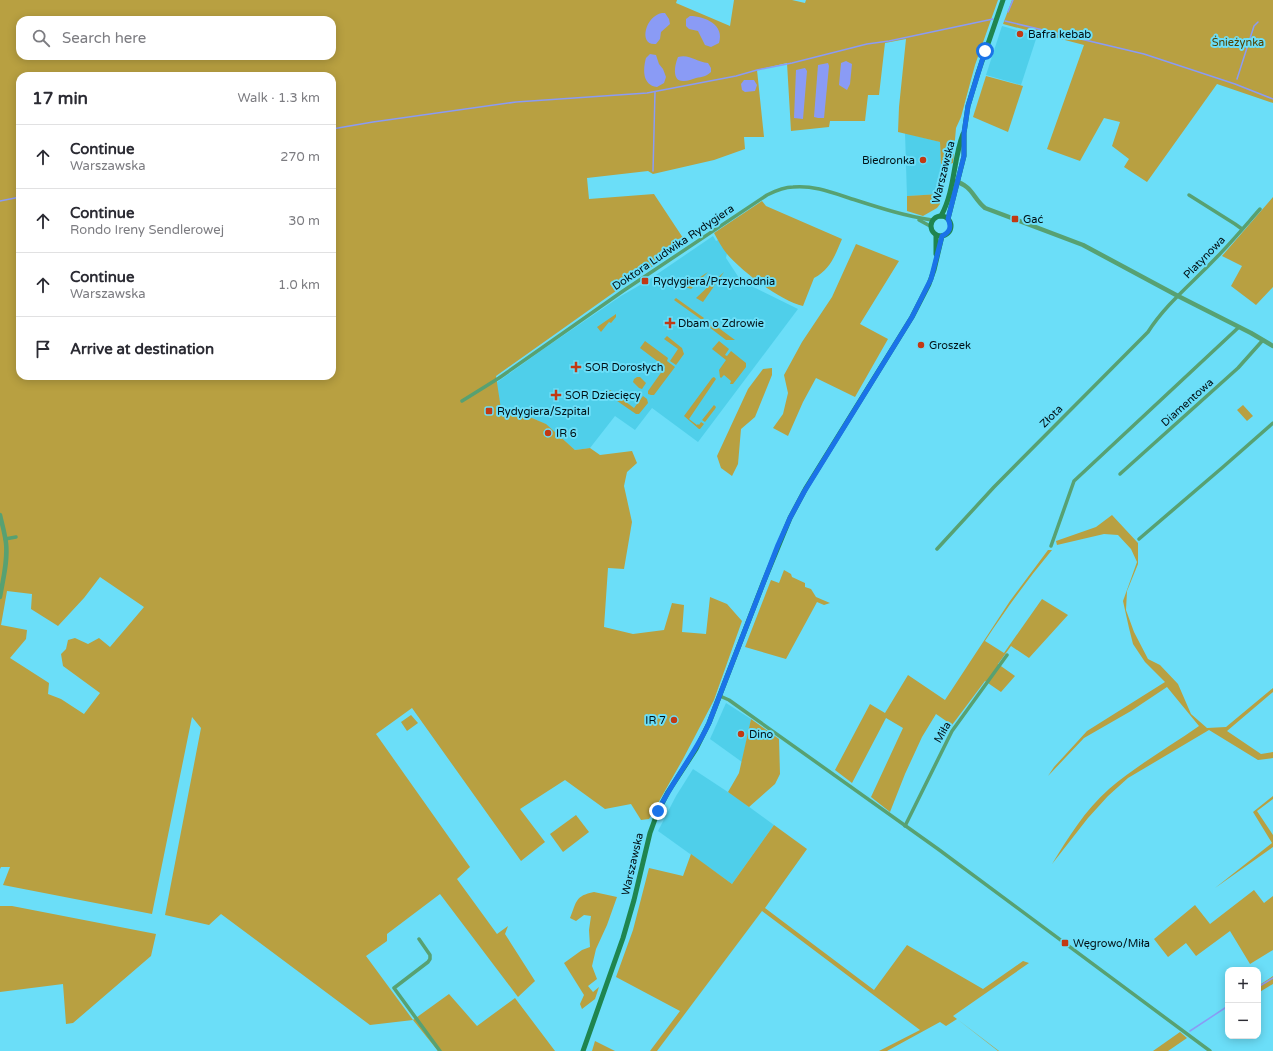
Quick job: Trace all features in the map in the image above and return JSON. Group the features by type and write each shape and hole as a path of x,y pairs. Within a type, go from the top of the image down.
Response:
{"main road":[{"name":"Warszawska","path":"941,216 946,207 964,156 964,133 970,96 1003,0"},
{"name":"Warszawska","path":"948,219 955,181"},
{"path":"941,216 948,219 950,230 946,234 942,236 936,235 932,232 931,223 936,217 941,216"},
{"name":"Warszawska","path":"936,235 936,262"},
{"name":"Warszawska","path":"583,1051 625,932 647,842 653,824 668,792 703,737 790,518 814,476 912,317 929,284 942,236"}],"street":[{"path":"955,181 968,187 980,204 986,208 1083,244 1178,296 1239,326 1273,346"},
{"name":"Doktora Ludwika Rydygiera","path":"462,401 500,378 623,291 767,195 776,191 792,187 817,189 931,223"},
{"path":"1189,195 1242,229"},
{"name":"Platynowa","path":"1178,296 1214,261 1260,209"},
{"name":"Złota","path":"937,549 994,487 1148,332 1154,322 1178,296"},
{"path":"1051,546 1074,481 1239,326"},
{"name":"Diamentowa","path":"1120,474 1238,368 1263,340"},
{"path":"1139,539 1224,468 1273,424"},
{"path":"0,515 5,539 6,557 0,597"},
{"path":"5,539 16,537"},
{"name":"Miła","path":"905,826 952,730 1007,655"},
{"path":"720,696 744,710 905,826 1210,1051"},
{"path":"419,939 430,955 430,959 394,988 440,1051"}],"shaded area":[{"path":"665,13 670,24 661,32 660,39 656,44 650,43 646,36 648,25 651,19"},
{"path":"690,16 696,16 712,23 719,31 719,43 711,47 705,45 698,31 689,29 686,26 686,19"},
{"path":"1002,26 1037,36 1021,85 986,75"},
{"path":"650,54 656,55 666,77 664,83 657,87 652,86 646,80 645,76 644,67 646,58"},
{"path":"678,57 690,57 708,63 711,68 711,72 702,77 687,81 680,81 677,79 675,72"},
{"path":"846,61 852,64 850,84 847,90 839,85 841,63"},
{"path":"828,63 829,66 824,118 818,118 814,117 818,65"},
{"path":"805,68 807,71 803,119 794,118 796,70"},
{"path":"744,80 754,80 757,85 755,91 745,92 742,90 741,84"},
{"path":"905,133 940,142 941,194 907,196"},
{"path":"713,236 716,241 718,240 727,253 726,258 741,281 798,309 698,442 652,408 635,430 615,416 590,448 575,450 545,424 518,412 501,409 496,383 621,296 647,281"},
{"path":"726,703 751,719 742,762 710,739"},
{"path":"693,769 774,825 732,884 658,831 676,796"}],"green space":[{"path":"0,0 677,0 676,3 730,26 734,0 792,0 805,3 806,0 998,0 975,65 961,117 956,128 953,163 949,164 940,204 937,208 923,216 907,211 907,196 940,194 942,188 940,142 898,132 906,39 885,43 879,95 868,95 865,121 830,121 829,127 791,131 787,63 757,70 764,137 744,137 745,149 714,160 653,174 648,171 587,178 589,199 654,194 687,244 630,281 496,376 501,409 518,412 546,424 575,450 590,448 600,455 632,451 637,463 627,472 624,486 632,522 624,569 608,568 604,627 633,634 664,630 672,603 684,605 682,632 706,634 710,597 727,604 742,621 714,700 649,819 641,820 631,804 605,809 565,780 520,809 545,842 521,861 412,708 376,734 470,867 457,879 497,934 508,926 505,934 535,981 518,997 440,894 387,934 387,941 366,956 413,1020 370,1025 221,914 209,925 165,915 201,728 192,717 152,914 3,885 10,867 1,867 0,869","holes":["100,577 144,607 110,647 99,638 88,644 75,638 68,640 66,649 61,654 63,666 100,693 84,714 61,699 48,694 49,683 10,658 26,639 27,630 1,625 7,591 32,594 31,609 58,626 84,598"]},
{"name":"Śnieżynka","path":"1012,0 1273,0 1273,103 1217,84 1147,182 1124,167 1129,159 1112,146 1120,122 1104,118 1080,161 1047,149 1084,45 1003,24"},
{"path":"986,76 1023,86 1008,132 973,117"},
{"path":"1273,197 1273,287 1256,305 1231,286 1242,266 1222,256"},
{"path":"762,201 766,206 842,239 835,256 828,266 814,278 803,306 773,292 742,269 727,254 714,233"},
{"path":"856,244 899,261 860,324 888,339 855,397 816,378 803,402 788,436 773,428 783,414 788,393 784,375 802,342 832,297"},
{"path":"708,272 691,289 685,287"},
{"path":"724,272 703,302 696,298"},
{"path":"676,298 704,318 702,320 674,300"},
{"path":"616,314 616,317 611,323 609,322 601,332 597,327"},
{"path":"712,323 735,340 726,340 709,327"},
{"path":"667,336 682,348 684,354 676,365 670,361 678,349 664,339"},
{"path":"645,341 668,358 667,361 675,367 654,395 648,394 648,391 665,367 640,348"},
{"path":"719,341 729,349 725,355 727,356 731,351 746,363 746,367 733,384 730,384 731,381 724,375 721,378 720,377 719,370 726,360 712,349"},
{"path":"772,368 772,375 755,417 741,429 738,464 732,476 721,468 717,456 748,389 763,369"},
{"path":"637,377 640,377 646,383 642,389 633,382"},
{"path":"714,377 716,379 689,419 697,425 701,422 704,424 699,429 684,416"},
{"path":"610,390 634,408 643,396 647,399 648,403 639,414 636,414 607,394"},
{"path":"714,405 716,407 715,409 705,422 702,420"},
{"path":"1243,405 1253,416 1247,421 1237,410"},
{"path":"1112,515 1138,543 1138,564 1127,591 1126,610 1134,632 1148,659 1160,665 1178,684 1191,714 1207,728 1226,727 1273,688 1273,692 1227,731 1261,754 1273,752 1273,758 1258,760 1209,730 1128,778 1108,796 1088,818 1052,864 1071,834 1100,797 1142,764 1199,726 1167,687 1131,711 1084,738 1048,776 1054,767 1087,731 1165,682 1145,662 1133,644 1123,601 1137,562 1131,549 1118,535 1104,534 1057,545 1056,541 1096,527"},
{"path":"1048,550 1052,550 1017,594 985,641 1004,653 1042,599 1068,615 1029,658 1011,646 998,664 1015,676 1001,692 985,681 952,725 936,714 922,737 890,812 871,797 903,728 886,718 852,783 835,770 870,704 885,713 908,675 945,700 1010,601"},
{"path":"784,570 791,574 792,577 805,583 805,587 811,589 816,597 830,603 824,605 817,602 786,659 745,647 771,580 779,583"},
{"path":"411,715 418,723 407,731 401,722"},
{"path":"751,719 779,739 780,774 775,784 749,807 728,792 739,773"},
{"path":"1273,796 1273,799 1257,811 1273,835 1273,847 1215,888 1272,843 1253,812"},
{"path":"576,815 589,832 563,852 550,834"},
{"path":"774,825 807,849 765,908 874,990 907,945 983,989 1023,961 1029,963 953,1016 957,1019 946,1026 940,1022 887,1051 879,1051 920,1030 762,911 657,1051 650,1051 680,1011 616,977 633,930 649,868 683,876 691,854 732,884"},
{"path":"1254,890 1264,903 1273,896 1273,950 1250,964 1230,931 1196,956 1186,943 1168,957 1154,939 1195,905 1210,924"},
{"path":"594,892 617,897 607,925 596,949 592,966 597,979 588,986 593,992 599,987 595,999 582,1009 580,1004 584,995 564,963 582,950 590,947 589,930 591,916 584,915 576,921 570,918 578,900 583,895"},
{"path":"0,906 12,906 156,934 151,956 73,1023 66,1024 63,984 0,992"},
{"path":"1273,976 1273,984 1261,991 1261,984"},
{"path":"449,994 477,1026 515,998 555,1051 438,1051 413,1020"},
{"path":"957,1019 999,1051 998,1051"},
{"path":"1180,1032 1187,1038 1168,1051 1153,1051"},
{"path":"595,1041 615,1051 592,1051"}],"waterway":[{"path":"1008,12 1013,0"},
{"path":"336,128 516,102 647,93 736,76 867,44 889,41 993,19"},
{"path":"1005,21 1144,54 1235,84 1273,99"},
{"path":"1237,79 1254,26 1258,22"},
{"path":"653,171 655,92"},
{"path":"0,201 16,198"},
{"path":"1261,985 1273,978"},
{"path":"1190,1031 1225,1008"}],"place":[{"name":"Bafra kebab","path":"1020,34"},
{"name":"Biedronka","path":"923,160"},
{"name":"Gać","path":"1015,219"},
{"name":"Rydygiera/Przychodnia","path":"645,281"},
{"name":"Dbam o Zdrowie","path":"670,323"},
{"name":"Groszek","path":"921,345"},
{"name":"SOR Dorosłych","path":"576,367"},
{"name":"SOR Dziecięcy","path":"556,395"},
{"name":"Rydygiera/Szpital","path":"489,411"},
{"name":"IR 6","path":"548,433"},
{"name":"IR 7","path":"674,720"},
{"name":"Dino","path":"741,734"},
{"name":"Węgrowo/Miła","path":"1065,943"}],"route":[{"path":"658,811 668,792 703,737 790,518 804,492 912,317 926,291 934,270 942,236 950,230 950,222 948,219 964,156 966,116 970,96 985,51"}]}
